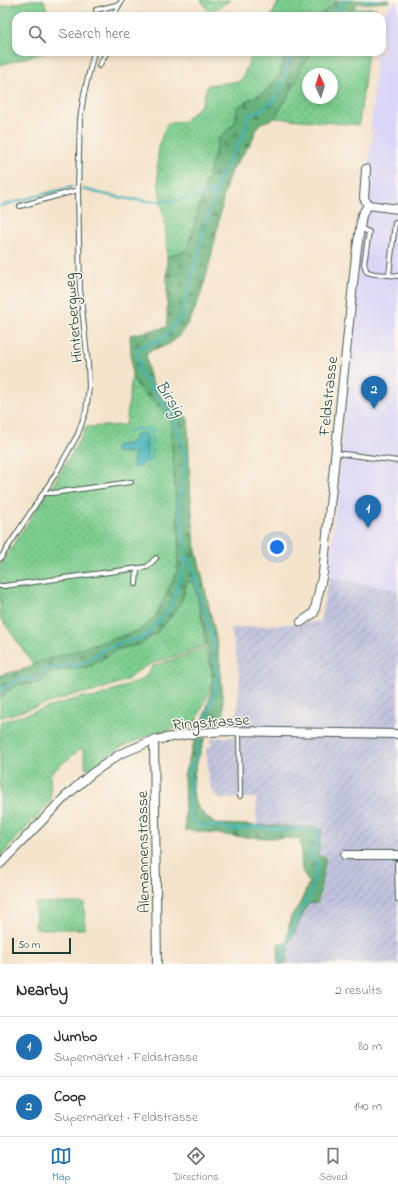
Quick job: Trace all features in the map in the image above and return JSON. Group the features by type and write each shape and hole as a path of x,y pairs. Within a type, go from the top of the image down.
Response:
{"street":[{"path":"366,169 364,198 368,205 398,209"},
{"name":"Feldstrasse","path":"301,622 314,613 323,573 360,228 362,215 368,205"},
{"name":"Ringstrasse","path":"0,864 66,796 91,774 120,754 154,740 196,733 239,732 398,734"},
{"name":"Alemannenstrasse","path":"154,740 157,964"},
{"path":"345,855 398,855"}],"lane":[{"path":"96,10 121,2"},
{"path":"115,12 121,2"},
{"name":"Hinterbergweg","path":"0,560 43,493 78,434 86,411 89,387 80,289 78,190 80,119 85,87 93,56"},
{"path":"98,66 104,56"},
{"path":"20,206 78,190"},
{"path":"389,275 395,223 398,223"},
{"path":"360,228 368,232 364,264 367,272 398,276"},
{"path":"335,453 398,461"},
{"path":"43,493 53,494 131,482"},
{"path":"0,586 137,569 147,567 156,558"},
{"path":"136,584 137,569"},
{"path":"239,732 240,796"},
{"path":"398,863 398,900"}],"shaded area":[{"path":"398,0 398,590 329,578 365,186 373,135 371,130 376,56 386,56 386,12 384,12"},
{"path":"329,578 398,590 398,964 287,964 289,945 309,904 319,904 327,856 319,856 323,830 315,826 257,825 256,798 219,799 210,787 206,748 211,747 211,738 236,737 240,676 231,628 320,622"}],"green space":[{"path":"30,0 44,0 48,12 12,12 12,56 33,56 0,65 0,7"},
{"path":"201,0 230,0 212,12 209,12"},
{"path":"277,0 337,0 324,12 273,12 278,3"},
{"path":"337,0 390,0 388,2 356,4 350,12 324,12"},
{"path":"354,8 376,8 375,12 350,12"},
{"path":"251,56 285,56 280,74 267,90 238,107 235,123 219,138 187,250 167,257 166,235 158,178 159,150 162,136 168,123 184,121 201,105 208,85 241,81"},
{"path":"285,56 311,56 301,67 299,77 275,118 259,124 251,142 231,172 223,200 208,272 191,317 180,334 167,345 147,352 147,364 157,391 165,400 180,410 188,419 190,488 195,545 217,642 225,725 202,726 213,684 212,670 197,590 191,581 187,583 181,600 172,616 157,632 139,644 118,649 91,666 52,672 43,681 31,684 18,684 6,691 0,699 0,675 29,668 33,664 138,631 155,617 177,572 179,540 170,420 139,389 132,375 130,335 167,327 167,257 187,250 219,138 235,123 237,107 267,90 280,74"},
{"path":"311,56 368,56 359,125 275,118 299,77 301,67"},
{"path":"132,375 139,389 170,420 179,540 177,572 155,617 138,631 33,664 0,617 0,565 57,478 83,434 85,427 126,425"},
{"path":"191,581 196,590 206,646 151,664 138,671 127,680 93,692 77,694 0,718 0,699 18,684 31,684 43,681 52,672 91,666 118,649 139,645 157,633 173,615 182,600 187,583"},
{"path":"206,648 212,672 212,685 195,724 155,733 119,748 86,770 83,750 80,749 50,774 51,801 0,857 0,722 82,697 93,698 143,679 153,666"},
{"path":"205,738 195,772 193,791 198,807 215,824 315,827 322,830 318,856 326,857 318,903 308,904 289,945 286,964 278,964 278,943 287,943 290,918 300,903 309,883 302,871 300,839 258,838 185,830 184,775 195,739"},
{"path":"35,903 84,903 85,929 36,929"}],"water":[{"path":"138,433 146,433 147,435 147,461 139,467 133,467 133,453 115,452 114,449 116,445 129,444"}],"waterway":[{"name":"Birsig","path":"334,12 346,0"},
{"name":"Birsig","path":"365,0 374,0"},
{"name":"Birsig","path":"0,691 20,678 37,679 46,668 61,668 68,663 75,667 112,646 144,638 172,606 186,557 179,497 186,458 174,418 140,373 138,348 164,338 181,317 218,182 244,133 248,116 267,106 278,96 288,62 292,56"},
{"path":"0,206 71,187"},
{"path":"83,189 116,197 150,201 183,200 216,190"},
{"path":"128,433 135,429 152,429 151,461 148,463 147,461"},
{"path":"187,557 193,569 202,606 207,615 207,623 212,633 214,659 219,675 215,683 216,689 205,723"},
{"path":"199,741 200,745 196,753 196,760 189,770 190,783 188,812 191,819 200,826 218,826 234,830 255,827 284,830 303,828 311,830 317,829 320,833 317,838 315,849 311,852 312,859 318,864 312,890 297,917 281,960 281,964"}],"place":[{"name":"Coop","path":"374,409"},
{"name":"Jumbo","path":"368,528"}]}
